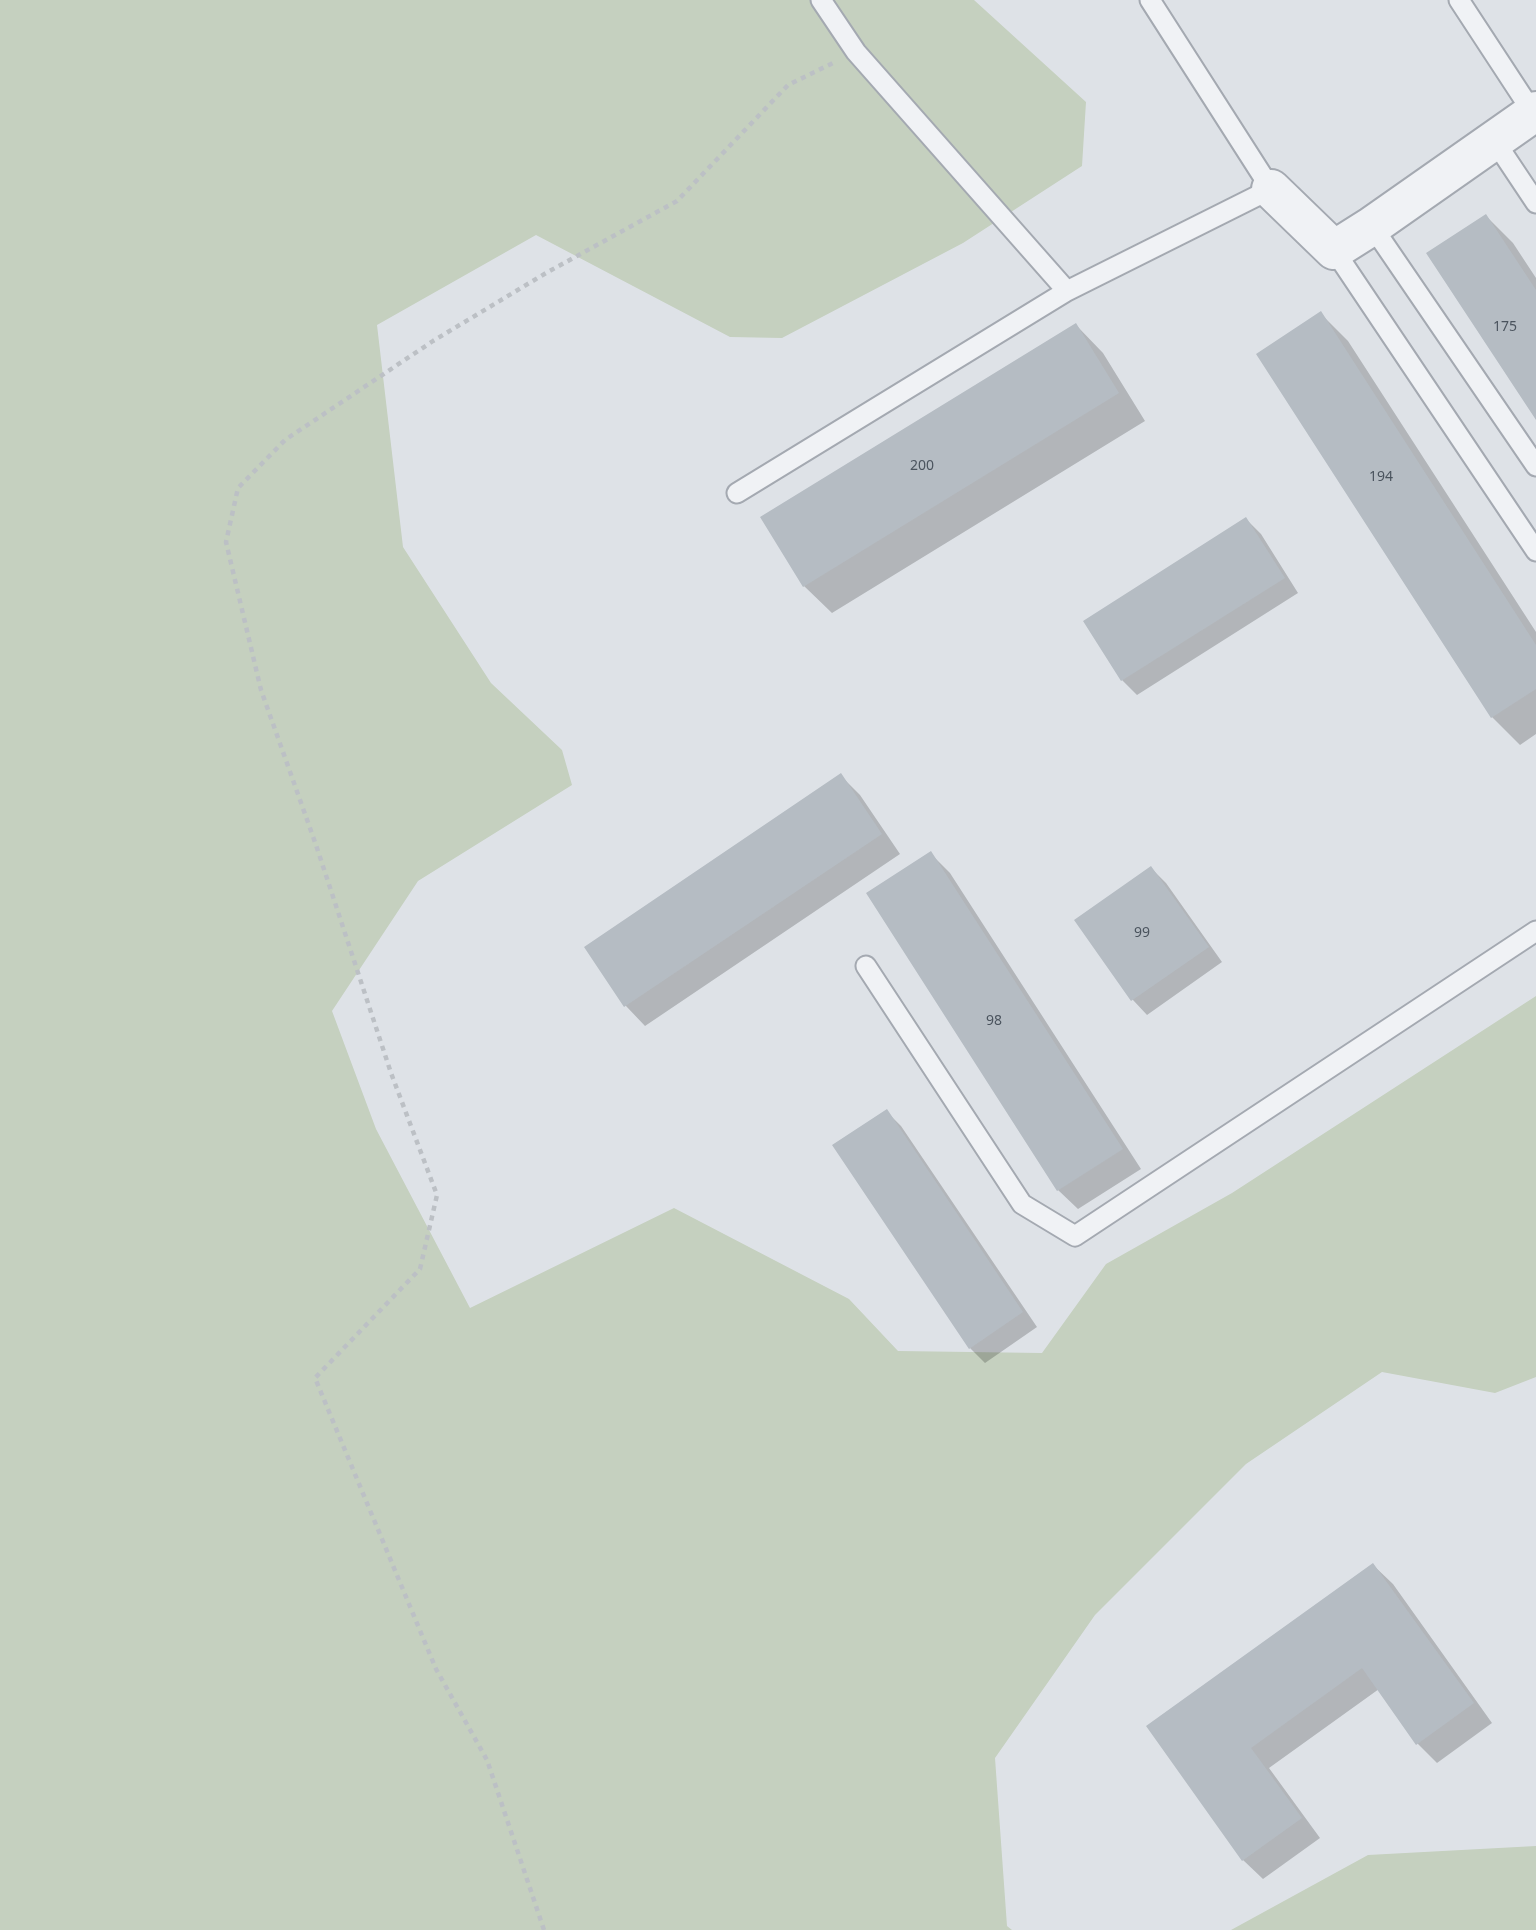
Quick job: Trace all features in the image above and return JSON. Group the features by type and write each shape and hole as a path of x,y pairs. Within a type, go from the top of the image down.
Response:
{"street":[{"path":"1271,189 1334,250 1535,112"}],"lane":[{"path":"821,0 856,52 1067,291"},
{"path":"737,493 1067,291 1271,189 1150,0"},
{"path":"1459,0 1535,112"},
{"path":"1494,140 1536,202"},
{"path":"1372,226 1536,466"},
{"path":"1334,250 1536,551"},
{"path":"866,966 1022,1204 1075,1236 1536,931"}],"path":[{"path":"544,1930 487,1760 436,1669 315,1378 420,1269 437,1195 391,1073 316,845 261,690 226,542 238,488 285,440 433,341 546,273 677,201 788,85 856,52"}],"green space":[{"path":"0,0 974,0 1086,102 1082,166 963,243 782,338 730,337 536,235 377,325 403,547 491,683 562,750 572,785 418,881 332,1011 376,1129 470,1308 674,1208 849,1299 898,1351 1042,1353 1106,1264 1232,1193 1536,996 1536,1377 1495,1393 1382,1372 1246,1464 1095,1615 995,1758 1007,1926 1012,1930 0,1930"},
{"path":"1536,1846 1536,1930 1231,1930 1368,1855"}],"building":[{"path":"1486,214 1536,290 1536,420 1426,253"},
{"path":"1321,311 1536,645 1536,689 1491,718 1256,354"},
{"path":"1076,323 1119,393 803,587 760,517"},
{"path":"1246,517 1285,578 1121,681 1083,621"},
{"path":"841,773 882,834 624,1007 584,947"},
{"path":"931,851 1123,1149 1057,1191 866,893"},
{"path":"1151,866 1209,947 1131,1001 1074,920"},
{"path":"887,1109 1023,1312 969,1349 832,1145"},
{"path":"1373,1563 1474,1703 1416,1745 1362,1668 1251,1748 1302,1818 1242,1861 1146,1726"}]}
